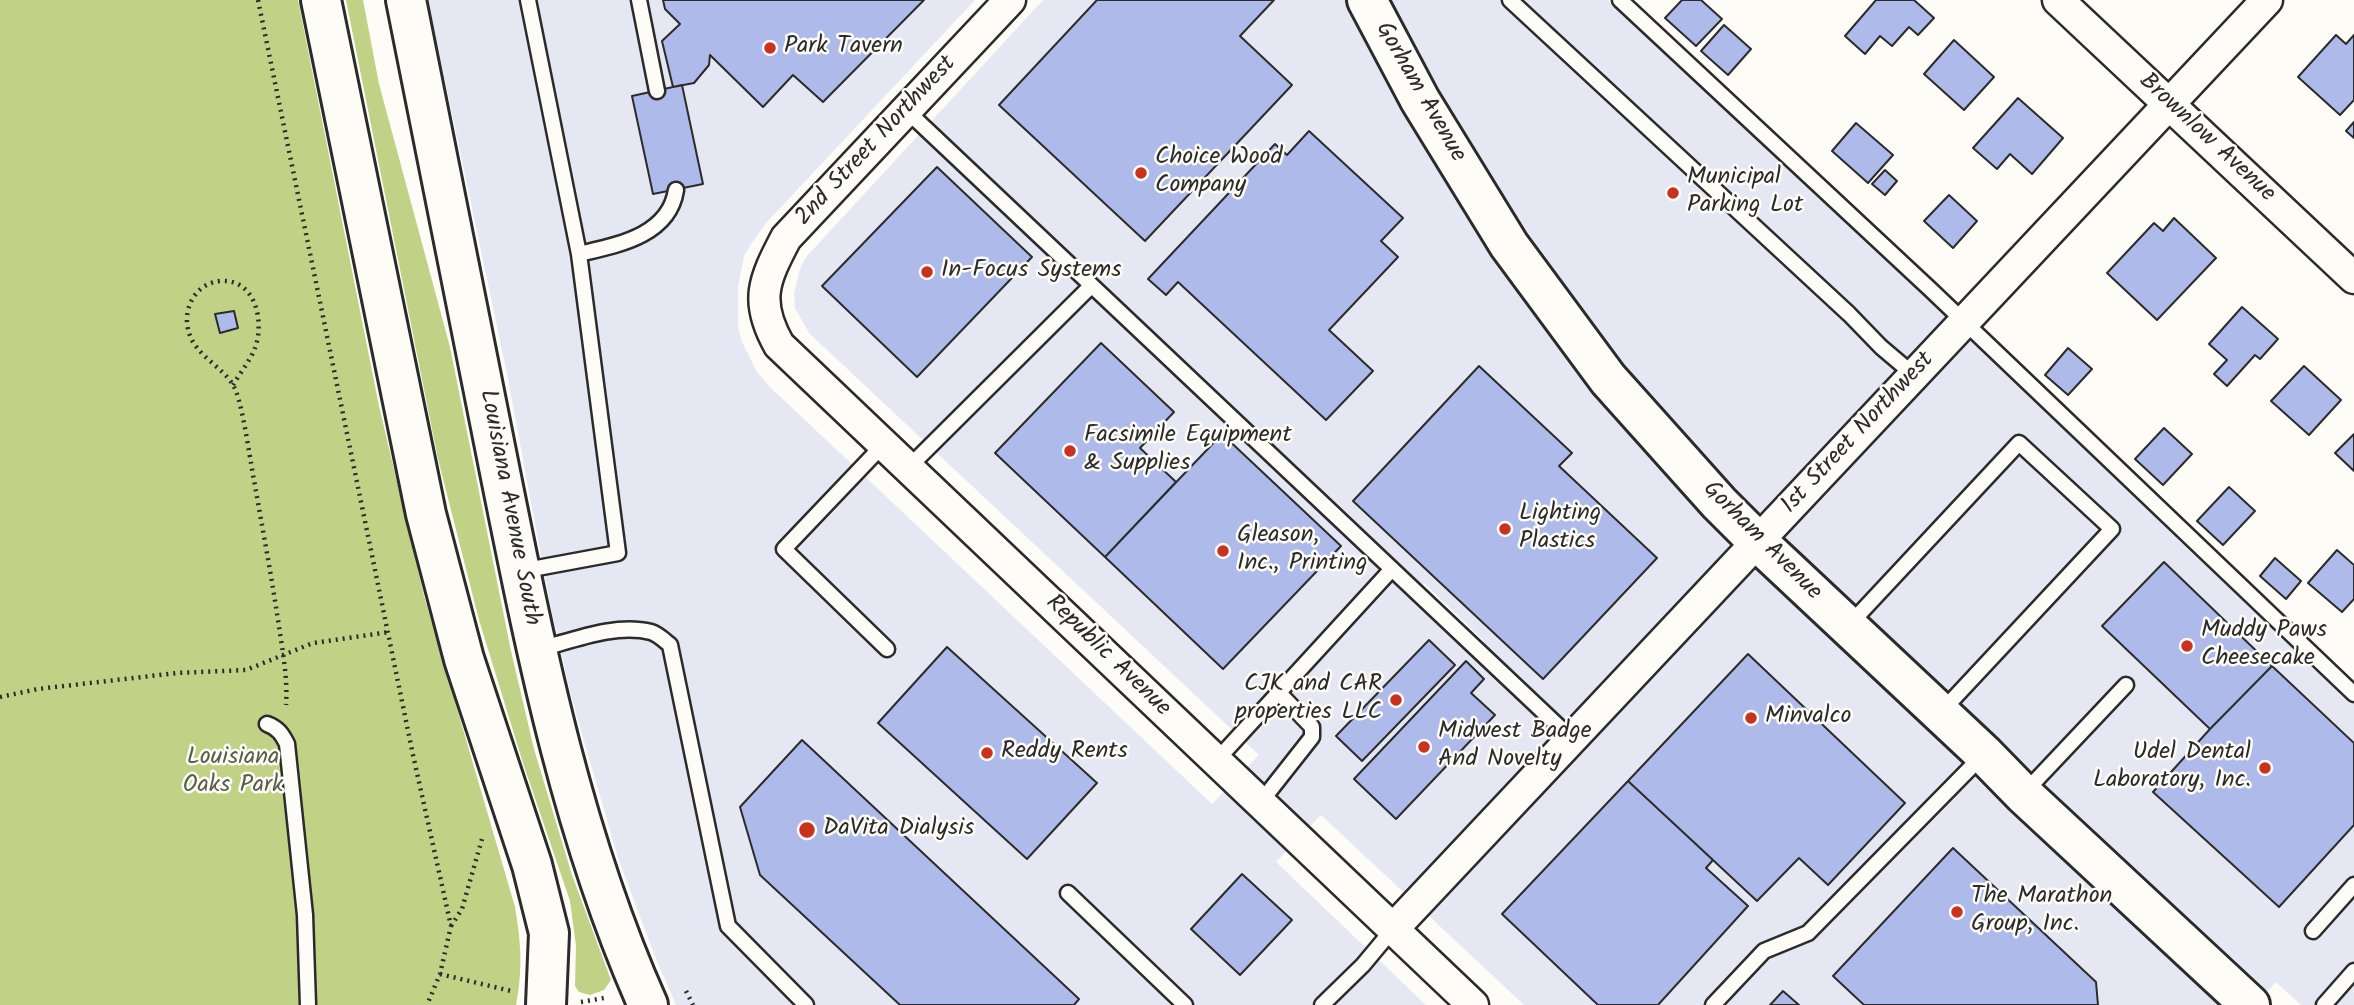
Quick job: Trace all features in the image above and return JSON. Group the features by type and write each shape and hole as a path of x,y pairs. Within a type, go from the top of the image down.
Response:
{"main road":[{"path":"321,0 426,514 464,659 532,865 549,933 546,1000"},
{"name":"Louisiana Avenue South","path":"406,0 537,650 565,766 630,1000"},
{"name":"Gorham Avenue","path":"1367,0 1420,100 1509,244 1608,379 1719,503 1758,542 2250,1005"}],"street":[{"name":"2nd Street Northwest","path":"764,296 770,268 786,238 1010,0"},
{"name":"Brownlow Avenue","path":"2058,0 2354,278"},
{"name":"1st Street Northwest","path":"1393,929 2267,0"},
{"name":"Republic Avenue","path":"764,296 766,322 779,345 1473,1005"}],"lane":[{"path":"520,571 618,553 579,254 528,0"},
{"path":"639,0 657,91"},
{"path":"1510,0 1914,375"},
{"path":"1620,0 1921,281 2354,694"},
{"path":"906,110 1573,740"},
{"path":"579,254 626,242 652,230 667,212 676,190"},
{"path":"909,467 1091,286"},
{"path":"1848,626 2019,443 2112,528 1940,713"},
{"path":"884,444 784,549 887,649"},
{"path":"1216,761 1392,569"},
{"path":"537,650 619,631 653,632 670,645 728,926 806,1005"},
{"path":"2024,794 2126,685"},
{"path":"1260,803 1312,737 1312,727 1279,693"},
{"path":"267,724 282,733 287,744 305,915 308,1005"},
{"path":"1713,1005 1764,951 1808,933 1984,754"},
{"path":"2313,930 2354,885"},
{"path":"1068,893 1185,1005"},
{"path":"1322,1005 1363,965 1393,929"},
{"path":"2323,1005 2354,971"}],"path":[{"path":"258,0 413,755 451,926"},
{"path":"233,385 256,347 258,310 243,286 230,281 217,281 194,294 188,308 187,324 191,338 201,353 233,385 245,431 283,655 287,702 282,733"},
{"path":"0,697 38,689 177,673 246,670 313,643 389,632"},
{"path":"427,1005 440,974 451,926 462,909 483,836"},
{"path":"440,974 546,1000 630,1000"}],"shaded area":[{"path":"428,0 975,0 767,222 751,244 744,256 738,287 738,327 742,342 757,372 770,387 1212,804 1259,755 809,333 795,308 794,293 801,266 807,256 1043,0 1608,0 2175,529 2354,702 2354,1005 2301,1005 2276,982 2255,1005 1524,1005 1321,815 1276,862 1426,1005 676,1005 618,858 573,703 551,609 506,369","holes":["1424,583 1484,641 1473,654 1411,597"]}],"green space":[{"name":"Louisiana Oaks Park","path":"0,0 298,0 379,406 424,596 515,907 520,956 516,1005 0,1005"},
{"path":"346,0 363,0 379,84 450,347 511,651 534,749 572,875 611,980 604,990 590,995 579,992 575,986 576,946 570,901 523,763 479,620 438,459"}],"building":[{"name":"Park Tavern","path":"663,0 924,0 823,102 793,75 763,107 710,55 709,65 694,83 673,87 662,41 680,24 665,9"},
{"name":"Choice Wood Company","path":"1097,0 1274,0 1240,36 1292,85 1145,241 999,105"},
{"path":"1682,0 1701,0 1722,19 1696,46 1665,18"},
{"path":"1876,0 1914,0 1934,18 1918,35 1909,27 1892,46 1880,36 1865,54 1845,36"},
{"path":"1724,25 1751,49 1728,75 1701,51"},
{"path":"2336,35 2346,44 2354,35 2354,100 2340,115 2298,77"},
{"path":"1954,40 1994,77 1964,110 1924,74"},
{"path":"682,85 703,184 653,194 632,96"},
{"path":"2018,98 2063,138 2032,174 2010,154 1997,169 1973,148"},
{"path":"2354,122 2354,138 2346,131"},
{"path":"1856,123 1893,155 1868,183 1832,151"},
{"path":"1309,131 1403,218 1381,241 1398,257 1329,330 1373,371 1326,420 1178,282 1166,295 1148,279 1275,144 1287,155"},
{"name":"In-Focus Systems","path":"937,167 1032,257 917,377 822,286"},
{"path":"1885,170 1897,181 1885,195 1872,184"},
{"path":"1949,195 1977,221 1953,248 1924,221"},
{"path":"2174,218 2216,258 2157,320 2107,273 2154,223 2163,231"},
{"path":"2242,307 2278,339 2260,359 2255,355 2227,386 2214,374 2227,360 2209,344"},
{"path":"234,311 238,328 220,333 215,314"},
{"name":"Facsimile Equipment & Supplies","path":"1101,343 1174,412 1140,448 1176,482 1105,557 995,453"},
{"path":"2068,348 2092,369 2068,395 2045,375"},
{"name":"Lighting Plastics","path":"1479,366 1572,453 1559,466 1657,558 1543,679 1353,501"},
{"path":"2304,366 2341,400 2309,435 2271,401"},
{"path":"2164,428 2192,454 2163,485 2135,459"},
{"name":"Gleason, Inc., Printing","path":"1222,434 1341,546 1223,669 1105,557"},
{"path":"2354,434 2354,471 2335,453"},
{"path":"2229,487 2255,511 2223,545 2197,521"},
{"path":"2337,550 2354,565 2354,599 2342,612 2308,583"},
{"path":"2275,558 2301,581 2286,599 2260,576"},
{"name":"Muddy Paws Cheesecake","path":"2164,562 2272,666 2210,729 2102,626"},
{"name":"CJK and CAR properties LLC","path":"1429,640 1455,665 1362,761 1336,736"},
{"name":"Reddy Rents","path":"947,647 1097,783 1027,859 878,723"},
{"name":"Minvalco","path":"1748,654 1905,803 1828,885 1799,858 1757,901 1628,781"},
{"name":"Midwest Badge And Novelty","path":"1466,661 1484,679 1471,693 1495,715 1396,819 1354,779"},
{"name":"Udel Dental Laboratory, Inc.","path":"2272,666 2354,743 2354,825 2279,907 2153,792"},
{"path":"802,740 1079,999 1074,1005 900,1005 760,875 740,807"},
{"path":"1628,781 1713,860 1706,868 1748,906 1658,1005 1598,1005 1502,914"},
{"name":"The Marathon Group, Inc.","path":"1953,848 2096,982 2098,1005 1864,1005 1833,976"},
{"path":"1242,874 1292,920 1240,975 1191,929"},
{"path":"1783,991 1799,1005 1770,1005"}],"place":[{"name":"Park Tavern","path":"770,48"},
{"name":"Choice Wood Company","path":"1141,173"},
{"name":"Municipal Parking Lot","path":"1673,193"},
{"name":"In-Focus Systems","path":"927,272"},
{"name":"Facsimile Equipment & Supplies","path":"1070,451"},
{"name":"Lighting Plastics","path":"1505,529"},
{"name":"Gleason, Inc., Printing","path":"1223,551"},
{"name":"Muddy Paws Cheesecake","path":"2187,646"},
{"name":"CJK and CAR properties LLC","path":"1396,700"},
{"name":"Minvalco","path":"1751,718"},
{"name":"Midwest Badge And Novelty","path":"1424,747"},
{"name":"Reddy Rents","path":"987,753"},
{"name":"Udel Dental Laboratory, Inc.","path":"2265,768"},
{"name":"DaVita Dialysis","path":"807,830"},
{"name":"The Marathon Group, Inc.","path":"1957,912"}]}
